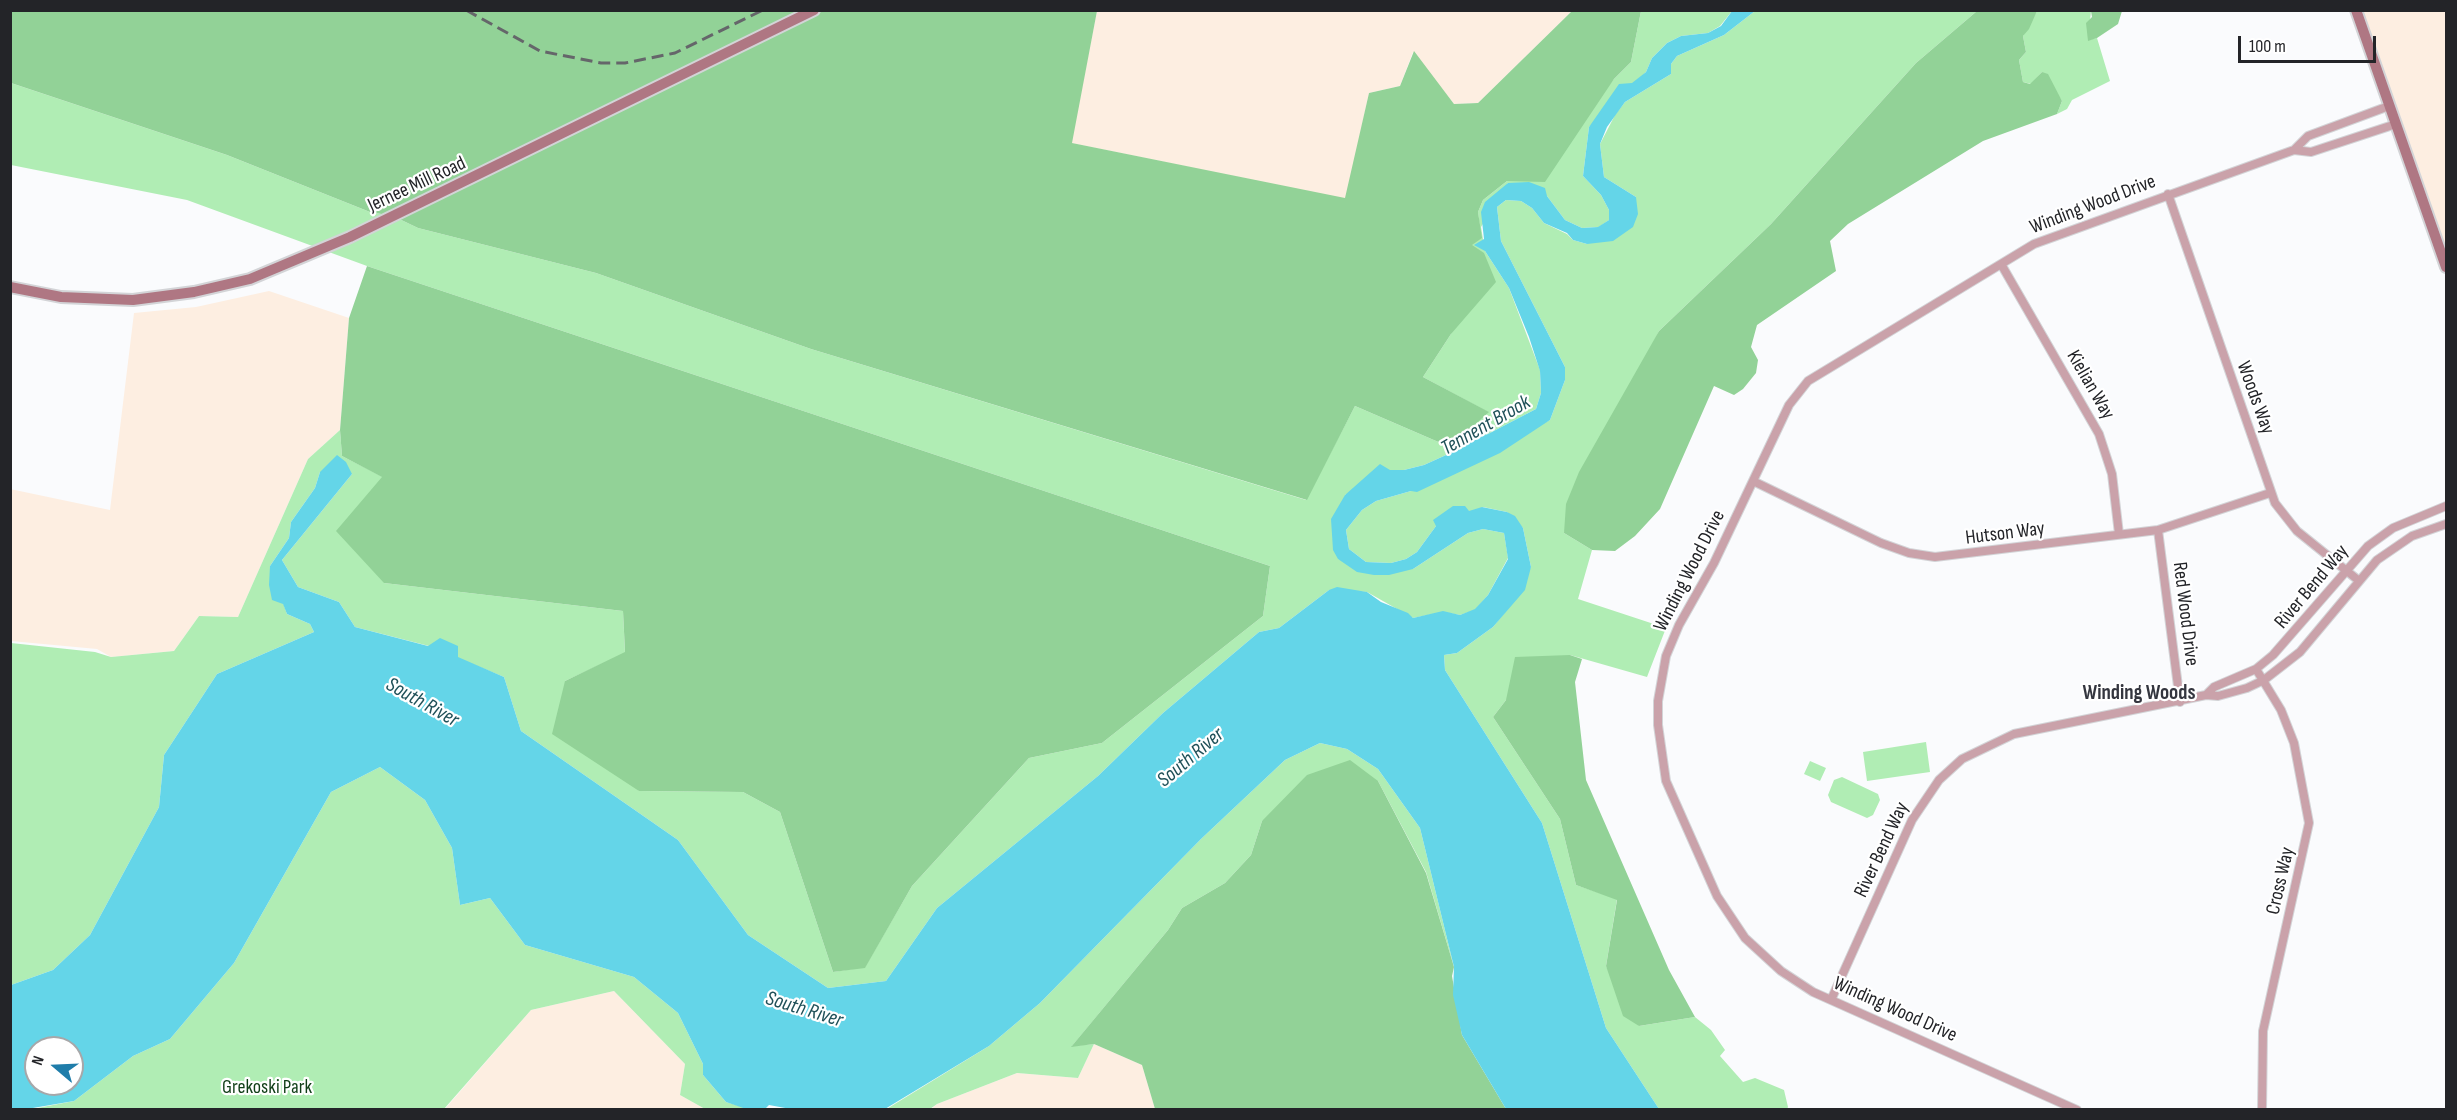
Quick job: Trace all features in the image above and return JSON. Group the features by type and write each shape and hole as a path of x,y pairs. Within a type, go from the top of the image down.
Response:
{"street":[{"name":"Jernee Mill Road","path":"10,287 61,297 133,300 194,292 250,279 359,233 814,10"},
{"path":"2356,10 2446,267"},
{"name":"Winding Wood Drive","path":"2077,1110 1831,1000 1781,971 1760,952 1736,925 1717,896 1668,786 1660,750 1658,701 1666,656 1679,625 1714,563 1789,405 1808,381 2051,236 2294,150 2308,136 2389,106"},
{"name":"Winding Wood Drive","path":"2294,150 2311,152 2396,124"},
{"name":"Woods Way","path":"2168,195 2270,493 2292,525 2358,580"},
{"name":"Kielian Way","path":"2001,264 2099,434 2112,474 2119,534"},
{"name":"Hutson Way","path":"1753,481 1881,543 1922,556 1960,555 2158,530 2270,493"},
{"name":"River Bend Way","path":"2206,695 2214,687 2256,669 2289,640 2368,546 2393,528 2446,506"},
{"name":"River Bend Way","path":"1831,1000 1912,820 1939,780 1962,759 2014,734 2206,695 2218,696 2235,693 2264,680 2300,652 2377,560 2397,544 2446,524"},
{"name":"Red Wood Drive","path":"2158,530 2180,702"},
{"name":"Cross Way","path":"2256,669 2281,710 2294,743 2309,823 2308,840 2263,1031 2262,1110"}],"shaded area":[{"path":"1097,11 1572,11 1478,103 1454,104 1413,52 1400,86 1369,93 1346,199 1071,143"},
{"path":"2356,11 2446,11 2446,267"},
{"path":"269,291 349,318 340,430 308,459 238,617 199,616 174,651 111,657 97,649 11,641 10,489 110,510 134,313 196,307"},
{"path":"614,991 685,1064 680,1095 705,1109 444,1110 531,1010"},
{"path":"1094,1044 1142,1065 1155,1109 930,1110 937,1104 1017,1073 1078,1078"}],"green space":[{"path":"10,11 1097,11 1072,143 1345,198 1369,93 1400,86 1414,51 1454,104 1478,103 1572,11 1641,11 1631,62 1614,79 1545,182 1507,181 1483,200 1478,212 1482,238 1472,245 1484,253 1496,282 1451,334 1423,377 1489,412 1450,447 1355,406 1307,500 811,349 596,273 418,228 393,216 370,212 227,155 11,83"},
{"path":"1641,11 1732,11 1720,26 1708,33 1681,36 1667,43 1652,58 1646,72 1589,127 1583,176 1601,195 1609,210 1609,220 1599,227 1582,228 1565,220 1547,196 1508,183 1481,227 1485,251 1509,288 1540,370 1541,393 1536,409 1488,434 1466,441 1466,446 1424,465 1404,470 1390,470 1345,495 1338,559 1413,569 1468,533 1483,529 1504,533 1508,558 1488,595 1475,610 1460,615 1443,612 1413,618 1367,592 1329,590 1279,628 1259,632 1163,713 1098,776 937,908 886,981 828,988 748,935 678,840 521,731 504,677 429,646 355,627 339,602 298,587 282,560 352,474 320,472 315,488 291,522 289,538 270,566 287,614 310,624 314,632 217,674 164,755 159,807 90,935 53,970 11,985 11,643 95,652 111,657 174,651 199,616 238,617 308,459 340,430 342,456 383,477 384,583 623,611 625,653 565,681 639,791 743,792 780,812 833,972 865,967 912,886 1029,758 1102,743 1263,616 1270,566 367,266 187,200 11,165 11,83 227,155 370,212 393,216 418,228 596,273 811,349 1306,500 1355,406 1450,447 1488,412 1423,377 1451,334 1471,245 1481,238 1478,212 1483,200 1507,181 1531,180 1614,79 1631,62"},
{"path":"1755,11 1977,11 1916,63 1771,224 1659,331 1564,533 1592,550 1578,599 1666,628 1647,677 1570,655 1506,700 1493,717 1560,819 1576,885 1617,899 1606,966 1639,1026 1695,1017 1711,1030 1725,1050 1720,1056 1743,1082 1755,1078 1784,1090 1788,1107 1787,1109 1659,1109 1606,1028 1542,823 1445,670 1444,655 1457,653 1493,627 1506,611 1531,567 1523,528 1507,512 1483,507 1436,526 1417,552 1406,559 1391,563 1366,562 1349,549 1346,530 1362,510 1376,501 1411,491 1550,420 1565,380 1565,367 1501,241 1497,207 1506,200 1521,201 1532,208 1544,223 1567,234 1573,240 1587,244 1636,197 1604,177 1600,144 1615,115 1625,102 1671,74 1671,64 1677,56 1724,35"},
{"path":"1977,11 2037,11 2029,29 2023,36 2026,52 2019,60 2023,82 2030,84 2042,72 2048,74 2062,101 2057,114 1983,141 1848,224 1830,241 1836,271 1757,325 1751,347 1758,360 1756,373 1743,389 1734,395 1714,386 1660,509 1635,536 1615,551 1592,550 1564,533 1566,504 1579,472 1659,331 1771,224 1916,63"},
{"path":"2037,11 2091,11 2088,40 2097,38 2110,81 2072,100 2067,109 2057,114 2062,101 2042,72 2031,84 2023,82 2019,60 2026,52 2023,36"},
{"path":"2091,11 2122,11 2118,24 2097,38 2088,41 2086,23 2092,17"},
{"path":"367,266 1270,566 1263,616 1102,743 1029,758 912,886 865,968 833,972 780,812 743,792 639,791 552,734 565,681 625,652 623,611 384,583 336,531 382,477 342,456 340,430 349,318"},
{"path":"1570,655 1582,659 1575,682 1586,780 1669,970 1695,1017 1639,1026 1623,1016 1606,966 1617,900 1576,885 1560,819 1493,717 1506,700 1515,657"},
{"path":"1926,742 1930,772 1867,781 1863,752"},
{"path":"1320,743 1347,749 1378,769 1420,828 1454,967 1426,872 1378,781 1262,821 1251,855 1225,883 1182,908 1168,930 1072,1046 1094,1044 1078,1078 1017,1073 937,1104 930,1109 885,1110 989,1046 1040,1003 1201,839 1285,760"},
{"path":"1350,760 1378,781 1426,873 1454,967 1452,976 1462,1035 1506,1109 1155,1109 1142,1065 1094,1044 1071,1047 1168,930 1182,908 1225,883 1251,855 1262,821 1307,775"},
{"path":"1810,761 1826,768 1820,781 1804,774"},
{"name":"Grekoski Park","path":"380,767 425,800 452,848 460,905 490,898 525,945 634,977 678,1013 703,1064 703,1075 726,1102 749,1109 705,1109 680,1095 685,1064 614,991 531,1010 444,1109 27,1110 74,1101 84,1096 84,1093 133,1056 170,1039 234,963 331,792"},
{"path":"1842,777 1878,794 1880,800 1873,815 1867,818 1831,802 1828,795 1834,780"}],"water":[{"name":"South River","path":"1732,11 1755,11 1724,35 1677,56 1671,64 1671,74 1625,102 1607,127 1600,144 1604,177 1636,197 1638,214 1633,227 1613,241 1587,244 1573,240 1567,233 1544,223 1532,208 1521,201 1506,200 1497,207 1501,241 1565,367 1565,380 1550,420 1500,453 1417,492 1411,491 1376,501 1362,510 1346,530 1349,549 1366,562 1391,563 1406,559 1417,552 1436,526 1433,520 1453,506 1465,506 1469,511 1482,507 1507,512 1515,516 1523,528 1531,567 1525,590 1493,627 1457,653 1444,655 1445,670 1542,823 1606,1028 1659,1109 1506,1109 1462,1035 1453,995 1454,967 1420,828 1378,769 1347,749 1320,743 1285,760 1201,839 1040,1003 989,1046 885,1109 796,1110 769,1105 765,1109 749,1110 726,1102 703,1075 703,1064 678,1013 634,977 525,945 490,898 460,905 452,848 425,800 380,767 331,792 234,963 170,1039 133,1056 84,1093 84,1036 24,1036 24,1096 81,1096 74,1101 27,1109 11,1109 11,985 53,970 90,935 159,807 164,755 217,674 314,632 310,624 287,614 283,604 272,600 269,585 270,566 289,538 291,522 315,488 320,472 337,455 346,462 352,474 282,560 298,587 339,602 355,627 428,646 440,638 458,646 458,657 504,677 521,731 678,840 748,935 828,988 886,981 937,908 1098,776 1163,713 1259,632 1279,628 1329,590 1337,587 1367,592 1381,602 1408,613 1413,618 1443,611 1460,615 1475,609 1488,595 1508,559 1504,533 1483,529 1468,533 1413,569 1389,575 1374,575 1357,572 1338,559 1333,550 1331,519 1345,495 1380,464 1390,470 1404,470 1424,465 1466,446 1466,441 1488,434 1536,409 1541,393 1540,371 1529,337 1509,288 1485,251 1474,245 1484,239 1481,212 1485,202 1508,183 1529,182 1545,188 1547,196 1565,220 1582,228 1598,227 1609,220 1609,210 1601,195 1583,176 1589,127 1619,84 1632,83 1646,72 1652,58 1667,43 1681,36 1708,33 1721,26"}],"railway":[{"path":"466,10 540,51 601,63 625,63 675,53 763,10"}],"district":[{"name":"Winding Woods","path":"2139,694"}],"water label":[{"name":"Tennent Brook","path":"1486,426"}]}
